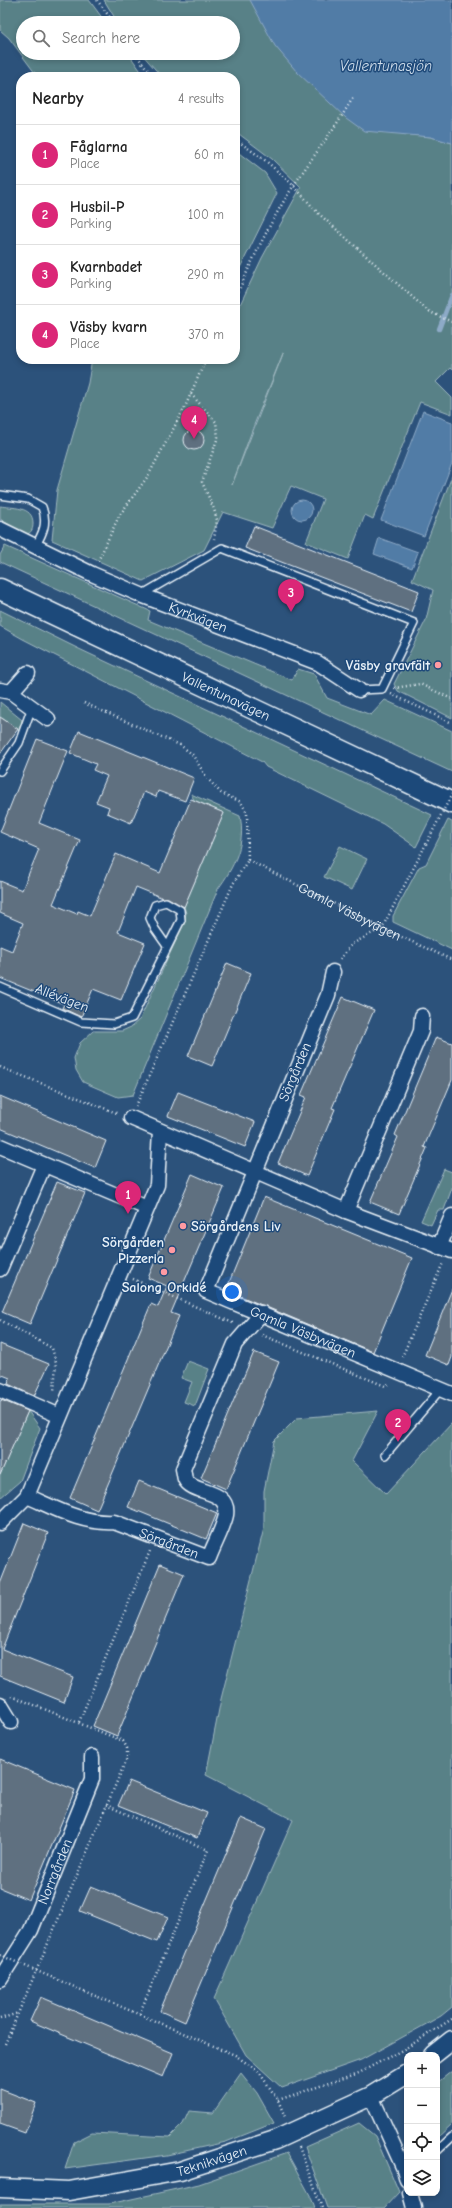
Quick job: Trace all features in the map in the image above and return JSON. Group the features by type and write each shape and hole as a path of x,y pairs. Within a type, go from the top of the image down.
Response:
{"main road":[{"name":"Vallentunavägen","path":"0,589 452,803"}],"street":[{"name":"Kyrkvägen","path":"0,529 92,574 141,595 318,663 359,690"},
{"path":"28,673 5,691 32,707 48,719"},
{"name":"Sörgården","path":"254,1172 328,995 333,972"},
{"path":"346,1211 421,1031 422,1016"},
{"path":"131,1118 346,1211 446,1249 452,1216"},
{"path":"0,1523 27,1496 56,1414 157,1185 160,1131"},
{"path":"0,1146 147,1208"},
{"path":"0,1269 44,1165"},
{"name":"Gamla Väsbyvägen","path":"254,1172 206,1291 262,1313 446,1392"},
{"name":"Sörgården","path":"27,1496 83,1520 98,1523 114,1522 209,1558 226,1515 226,1506 220,1498 190,1484 185,1480 183,1469 235,1344 262,1313"},
{"path":"0,1390 56,1414"},
{"path":"4,1699 11,1722"},
{"name":"Norrgården","path":"0,1979 31,1930 92,1778 92,1757"},
{"path":"437,2052 452,2040"},
{"name":"Teknikvägen","path":"0,2188 69,2191 180,2171 275,2140 371,2096 404,2076"},
{"path":"371,2096 404,2168"},
{"path":"411,2196 414,2208"}],"lane":[{"path":"0,495 28,499 42,507 46,518 43,532 35,547"},
{"path":"141,595 222,548 414,623 382,690 359,690"},
{"path":"0,771 19,743 32,707"},
{"name":"Allévägen","path":"0,987 81,1022 114,1024 132,1018 181,920 180,910 166,902 155,905 150,918 155,929 167,946"},
{"path":"385,1455 446,1392"},
{"path":"440,2148 452,2137"}],"path":[{"path":"97,0 109,16"},
{"path":"140,60 149,72"},
{"path":"240,288 255,253 294,186 338,123 354,96"},
{"path":"240,143 266,161 294,186 318,214 428,311 450,322"},
{"path":"92,574 119,516 148,476 191,394 204,364"},
{"path":"191,394 216,422 218,437 202,482 214,509 217,520 214,539 222,548"},
{"path":"382,690 420,684 452,699"},
{"path":"382,690 452,723"},
{"path":"0,1067 131,1118 233,884 248,860 247,813 241,802 221,793 207,778 192,754 169,738 84,703"},
{"path":"333,972 341,956 352,944 382,928 452,794"},
{"name":"Gamla Väsbyvägen","path":"248,860 382,928 452,960"},
{"path":"0,1320 52,1348 56,1362 56,1414"},
{"path":"79,1722 155,1538"},
{"path":"4,1699 79,1722 123,1742 127,1748 127,1758 5,2044"},
{"path":"106,1805 208,1850 139,2015"},
{"path":"0,1955 235,2055 259,2072 278,2100 285,2117"},
{"path":"0,2019 18,2013"},
{"path":"278,2100 359,2073 406,2048 452,2018"},
{"path":"299,2147 322,2208"}],"green space":[{"path":"0,0 89,0 101,16 16,16 16,47 9,38 0,30"},
{"path":"104,0 269,0 406,134 431,137 452,143 452,370 450,368 436,382 452,398 452,414 420,402 373,519 365,515 348,559 306,542 323,499 291,486 272,528 223,512 204,550 143,581 52,540 57,490 88,383 91,364 240,364 240,305 262,258 301,187 272,159 240,135 240,72 158,72 147,60 240,60 240,16 114,16","holes":["284,351 232,485 254,425"]},
{"path":"25,60 133,60 141,72 34,72"},
{"path":"240,154 265,173 277,193 240,268"},
{"path":"452,476 452,718 398,691 394,684 426,620 433,590 412,580"},
{"path":"0,506 21,509 30,513 33,523 31,531 26,535 0,519"},
{"path":"5,546 150,611 148,620 292,680 298,669 314,674 327,698 371,715 385,700 452,731 452,772 0,562 0,555"},
{"path":"0,610 77,648 432,815 416,847 383,824 266,767 262,762 0,626"},
{"path":"0,702 22,720 19,731 2,718 0,721"},
{"path":"191,794 240,816 240,846 234,864 218,889 133,1095 118,1097 83,1082 76,1070 74,1058 80,1043 93,1031 122,1031 131,1027 140,1019 184,923 186,913 184,907 224,813 194,800"},
{"path":"448,820 452,822 452,950 393,922 393,916 419,867 426,864"},
{"path":"340,846 367,859 352,890 324,877"},
{"path":"444,1169 452,1172 452,1188 444,1210 438,1210 431,1225 421,1221"},
{"path":"188,1361 209,1369 195,1406 184,1402 192,1382 181,1378"},
{"path":"28,1411 40,1428 20,1481 0,1498 0,1475"},
{"path":"378,1411 352,1461 386,1494 452,1423 452,2007 441,2016 361,2060 282,2088 246,2055 214,1999 293,1820 206,1775 221,1699 264,1528 264,1491 274,1441 297,1418"},
{"path":"452,2071 452,2124 440,2135 440,2088 440,2081"},
{"path":"241,2073 257,2093 274,2123 226,2142 167,2155 65,2169 74,2142 92,2133 170,2137 183,2124 189,2111 213,2113"},
{"path":"359,2123 375,2136 399,2192 384,2208 327,2208 305,2147"},
{"path":"287,2153 312,2199 315,2208 0,2208 0,2204 109,2204 199,2184"}],"water":[{"name":"Vallentunasjön","path":"250,0 452,0 452,143 431,137 364,131 346,118 297,72 275,46"},
{"path":"423,411 452,422 452,463 424,536 381,520"},
{"path":"302,500 309,503 312,510 309,517 302,520 295,517 292,510 295,503"},
{"path":"379,538 418,552 412,568 374,554"}],"building":[{"path":"190,430 198,430 204,436 204,444 198,450 190,450 184,444 184,436"},
{"path":"254,526 419,591 411,612 245,548"},
{"path":"0,717 18,729 0,754"},
{"path":"79,731 194,778 185,801 158,791 156,797 144,792 131,823 107,813 109,807 96,802 107,776 93,770 96,764 70,753"},
{"path":"37,739 68,751 39,823 80,840 53,904 77,914 78,911 90,916 116,854 160,873 191,799 224,813 184,907 168,898 163,898 136,887 118,932 145,943 121,1000 93,989 81,1017 62,1008 64,1004 0,978 0,946 12,951 23,923 0,913 0,881 22,890 39,849 0,832"},
{"path":"227,963 251,973 212,1066 188,1056"},
{"path":"343,997 374,1010 332,1108 335,1109 307,1176 278,1163 306,1097 301,1095"},
{"path":"436,1037 452,1043 452,1080 424,1147 427,1148 399,1214 370,1202 398,1137 395,1135"},
{"path":"178,1092 255,1122 245,1147 168,1116"},
{"path":"0,1096 106,1141 95,1168 0,1128"},
{"path":"192,1174 224,1188 171,1313 179,1316 97,1510 70,1498 151,1304 158,1307 167,1286 148,1278"},
{"path":"57,1182 85,1193 30,1324 2,1312"},
{"path":"264,1197 412,1258 373,1352 226,1290"},
{"path":"452,1289 452,1357 449,1365 425,1355"},
{"path":"0,1344 49,1364 34,1396 8,1384 10,1378 0,1374"},
{"path":"254,1352 279,1362 226,1489 201,1478"},
{"path":"1,1400 28,1411 0,1475 0,1402"},
{"path":"139,1481 217,1513 206,1539 128,1507"},
{"path":"24,1523 48,1533 2,1649 73,1677 64,1702 0,1676 0,1584"},
{"path":"160,1564 184,1574 117,1736 93,1726"},
{"path":"0,1759 75,1790 29,1900 0,1888"},
{"path":"129,1781 207,1813 197,1838 118,1806"},
{"path":"241,1818 266,1829 185,2022 160,2011"},
{"path":"91,1886 168,1917 157,1942 80,1911"},
{"path":"41,1997 173,2053 163,2077 30,2021"},
{"path":"0,2089 36,2103 25,2133 0,2124"}],"waterway":[{"path":"439,329 452,295"}],"place":[{"name":"Väsby kvarn","path":"194,439"},
{"name":"Kvarnbadet","path":"291,612"},
{"name":"Väsby gravfält","path":"438,665"},
{"name":"Fåglarna","path":"128,1214"},
{"name":"Sörgårdens Liv","path":"183,1226"},
{"name":"Sörgården Pizzeria","path":"172,1250"},
{"name":"Salong Orkidé","path":"164,1272"},
{"name":"Husbil-P","path":"398,1442"}]}
